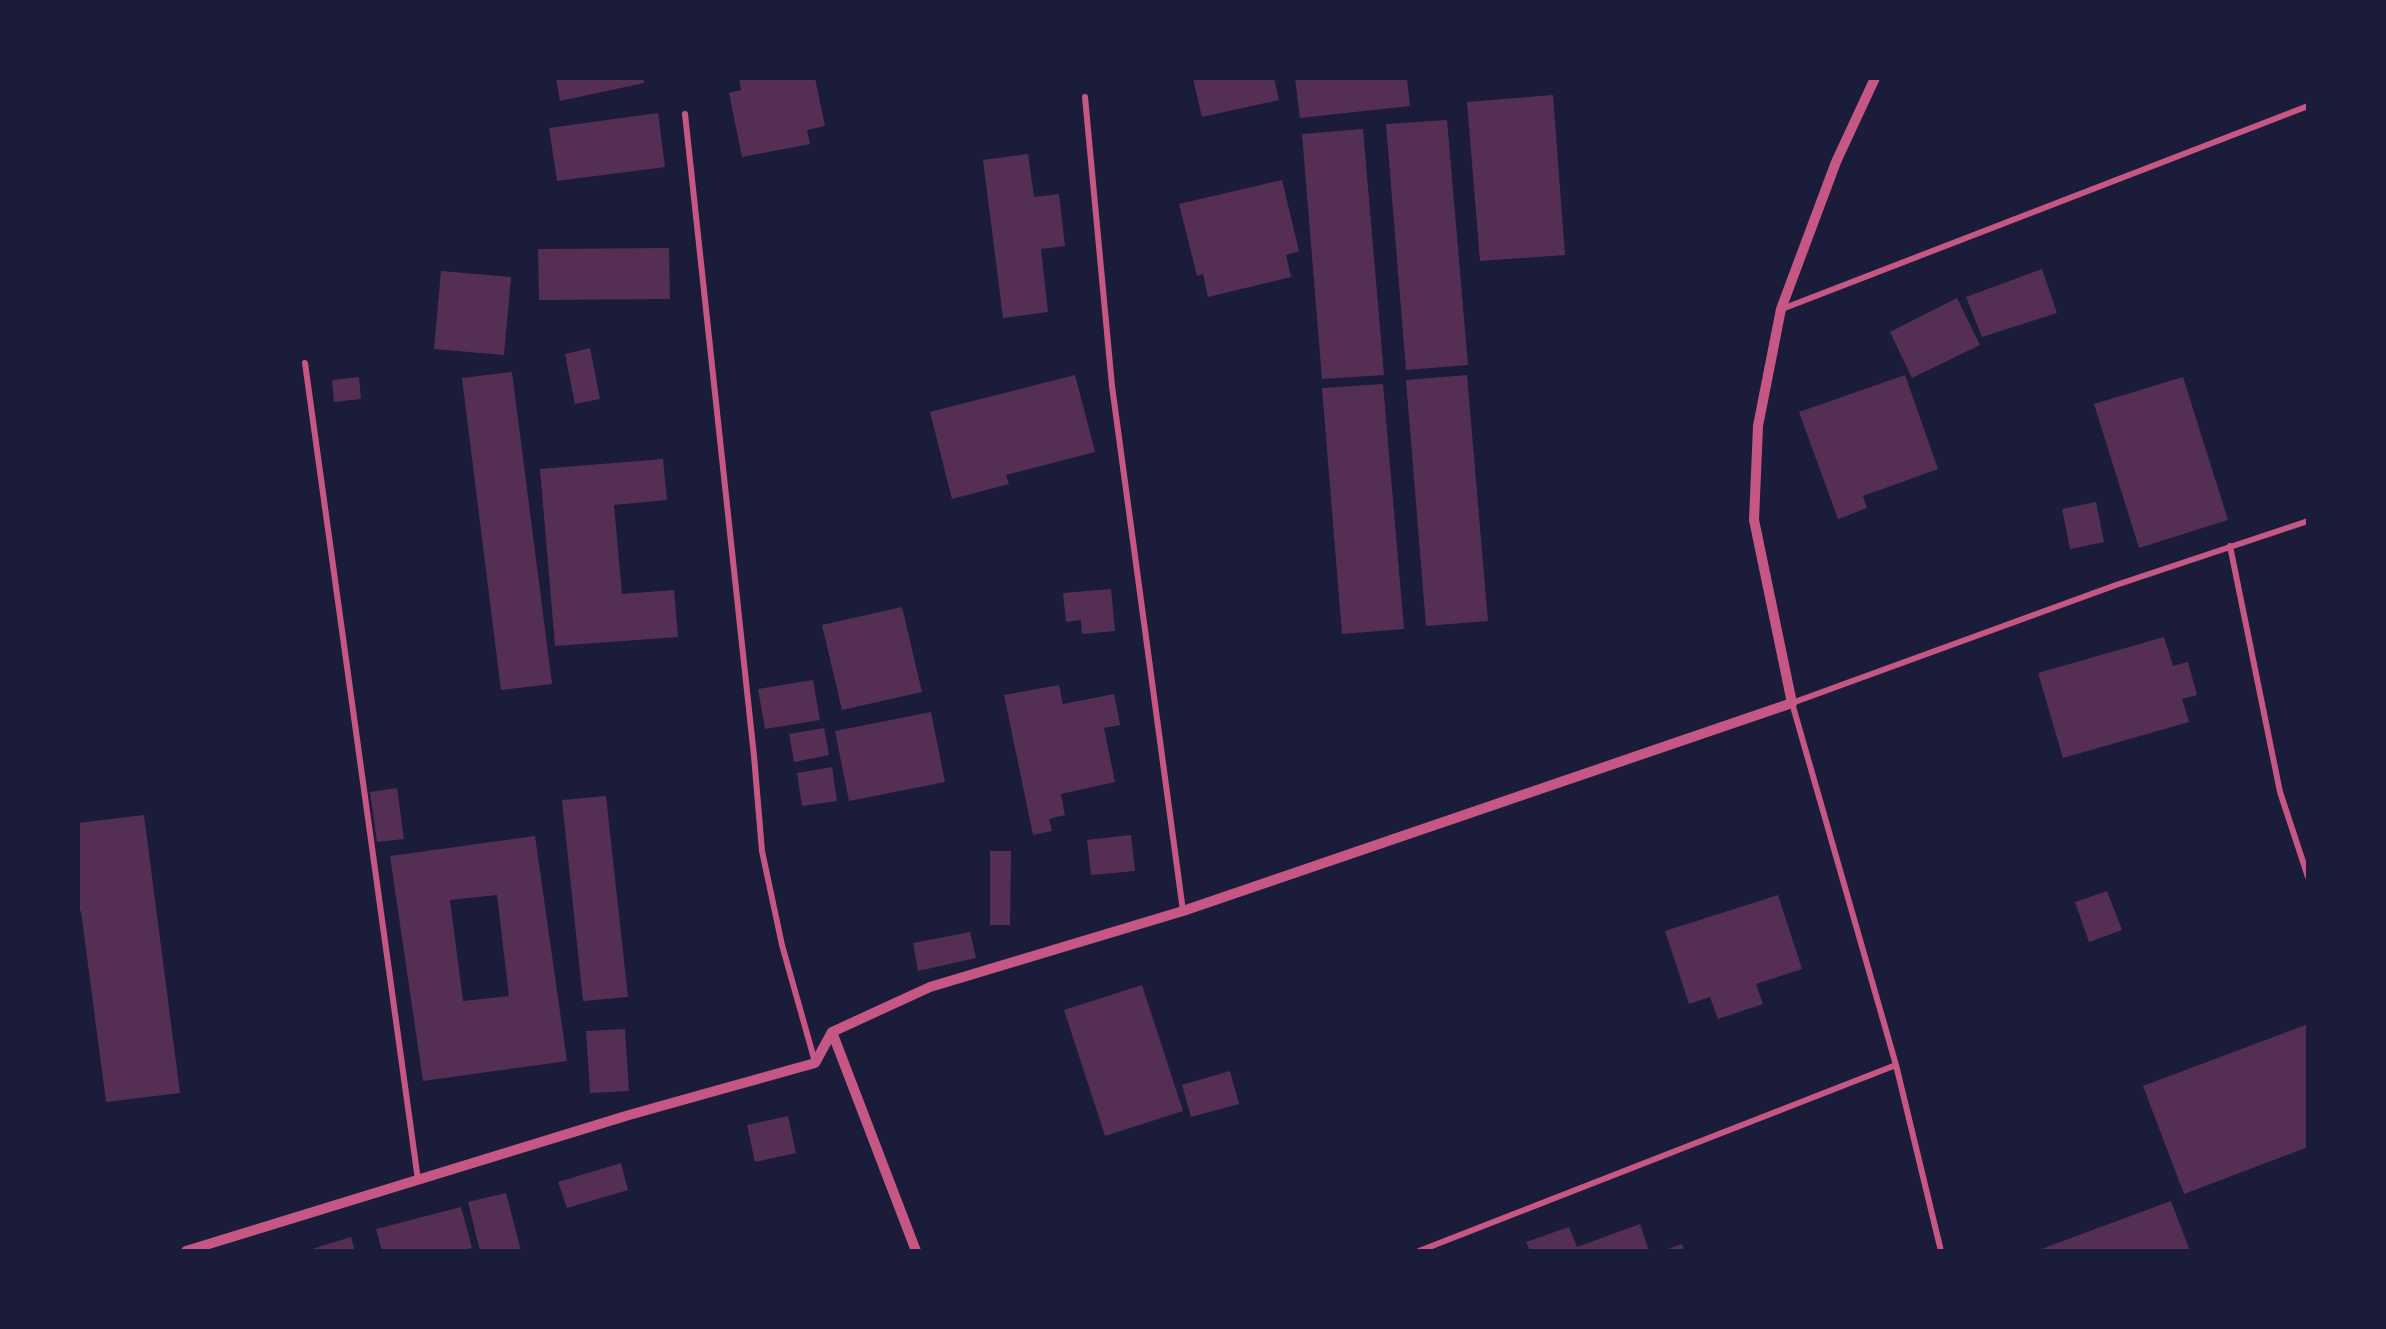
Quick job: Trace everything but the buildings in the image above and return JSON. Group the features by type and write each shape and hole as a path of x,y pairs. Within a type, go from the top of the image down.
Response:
{"street":[{"path":"1875,78 1836,162 1781,309 1758,426 1754,520 1792,703 1896,1065 1941,1251"},
{"path":"1085,97 1112,386 1183,910"},
{"path":"1781,309 2308,106"},
{"path":"686,114 762,851 782,945 815,1062"},
{"path":"305,363 418,1180"},
{"path":"186,1251 629,1115 815,1062 832,1032 930,987 1183,910 1792,703 2116,585 2308,521"},
{"path":"2229,546 2280,792 2308,877"},
{"path":"832,1032 916,1251"},
{"path":"1419,1251 1896,1065"}]}
